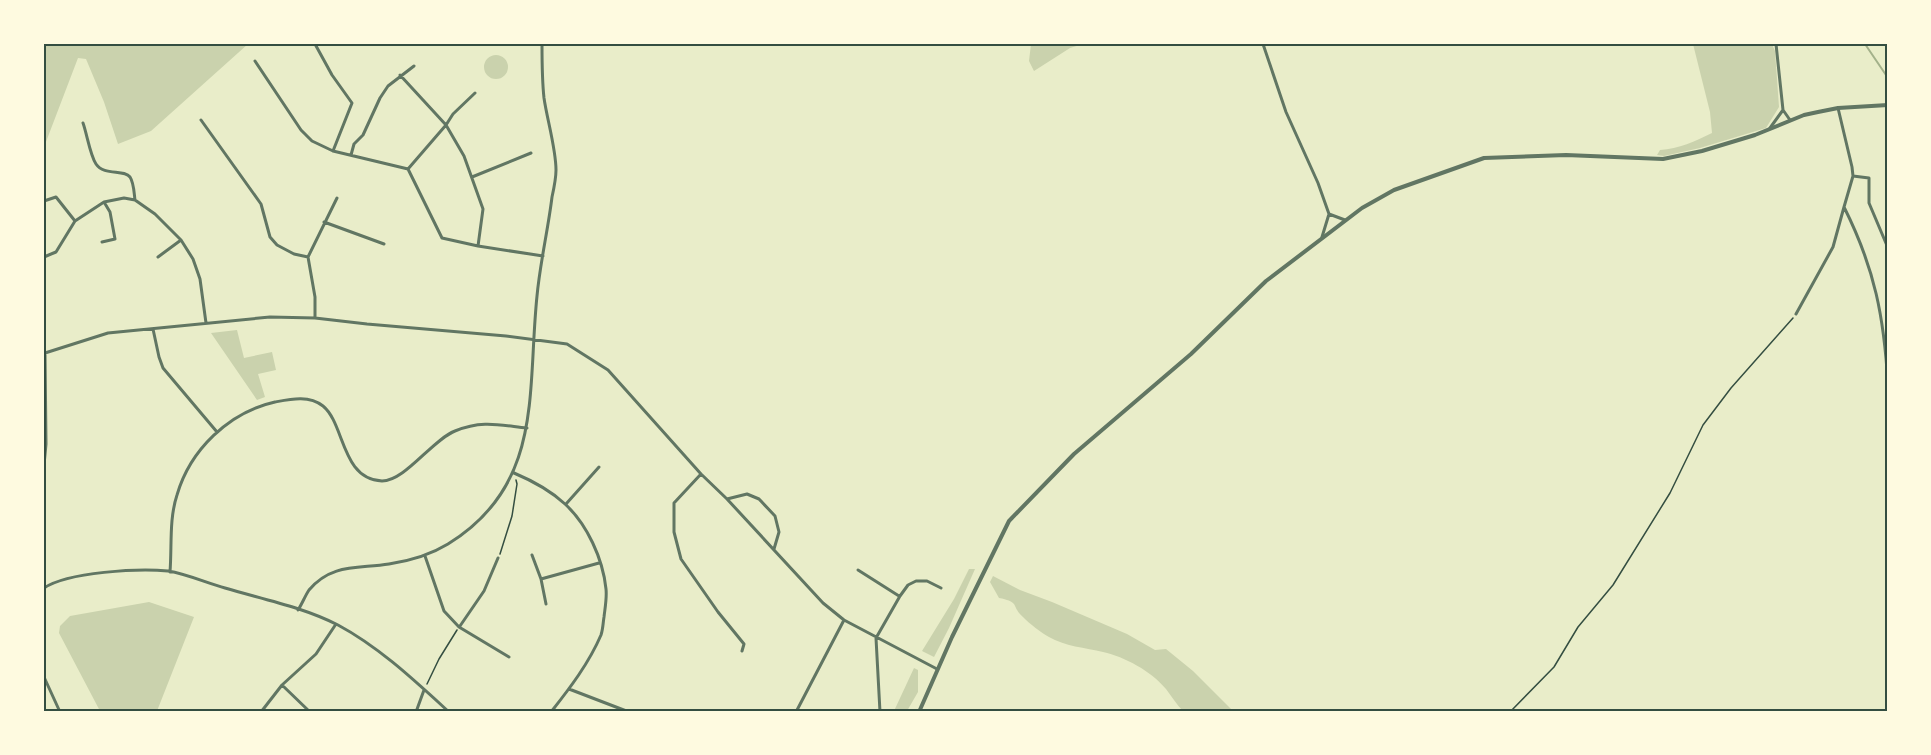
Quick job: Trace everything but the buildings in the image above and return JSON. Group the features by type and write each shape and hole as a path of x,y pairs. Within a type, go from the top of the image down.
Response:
{"street":[{"path":"315,44 332,75 352,103 333,151"},
{"path":"298,610 309,590 330,573 348,567 388,564 425,555 448,544 474,525 495,505 514,472 527,428 530,408 537,295 556,169 544,96 542,44"},
{"path":"1263,44 1286,112 1318,183 1329,214 1322,237"},
{"path":"1776,44 1783,110 1790,121"},
{"path":"255,61 301,130 312,141 333,151 408,169 442,238 543,256"},
{"path":"351,155 354,144 363,135 388,86 414,66"},
{"path":"400,75 446,125 464,156 483,209 478,246"},
{"path":"408,169 453,114 475,93"},
{"path":"919,711 1009,520 1074,454 1191,354 1266,281 1362,208 1394,190 1484,158 1566,156 1663,159 1702,151 1769,130 1804,115 1838,108 1887,105"},
{"path":"1796,314 1833,247 1852,176 1852,167 1838,108"},
{"path":"1769,130 1783,110"},
{"path":"201,120 261,204 270,237 294,254 308,257"},
{"path":"83,123 96,164 109,172 127,174 132,179 135,200"},
{"path":"472,177 531,153"},
{"path":"1852,176 1869,178 1869,203 1887,248"},
{"path":"44,201 56,197 75,221"},
{"path":"44,257 56,252 75,221 104,202 124,198 135,200 155,214 181,240 193,259 200,279 206,323"},
{"path":"315,318 315,297 308,257 337,198"},
{"path":"102,242 115,239 110,212 104,202"},
{"path":"1844,207 1866,255 1879,306 1885,336 1887,385"},
{"path":"1329,214 1345,220"},
{"path":"324,222 384,244"},
{"path":"158,257 181,240"},
{"path":"44,465 46,444 45,353 108,333 270,317 315,318 567,344 608,370 701,474 823,603 844,620 938,669"},
{"path":"153,329 163,368 217,432"},
{"path":"170,572 172,518 177,494 201,447 231,421 257,407 297,399 314,401 324,407 330,415 352,464 366,476 381,481 397,478 441,439 454,431 486,422 527,428"},
{"path":"566,504 599,468"},
{"path":"514,472 542,485 566,504 580,521 589,535 600,562 606,590 602,632 589,659 569,690 551,711"},
{"path":"701,474 674,503 674,532 681,559 718,612 744,644 742,651"},
{"path":"727,499 747,494 759,499 775,516 779,532 774,549"},
{"path":"425,555 444,611 459,627 509,657"},
{"path":"532,555 541,579 546,604"},
{"path":"459,627 484,591 498,558"},
{"path":"541,579 600,562"},
{"path":"44,588 52,582 66,578 138,570 170,572 298,610 336,624 372,646 449,711"},
{"path":"858,570 900,596"},
{"path":"880,711 876,638 908,585 916,581 927,581 941,588"},
{"path":"796,711 844,620"},
{"path":"261,711 282,686 316,654 336,624"},
{"path":"44,677 60,711"},
{"path":"282,686 310,711"},
{"path":"416,711 424,690"},
{"path":"569,690 629,711"}],"path":[{"path":"1510,711 1554,667 1578,627 1613,585 1670,493 1703,425 1731,388 1796,314"},
{"path":"498,558 512,516 517,484 514,472"},
{"path":"424,690 439,659 459,627"}],"green space":[{"path":"44,44 248,44 151,131 118,144 86,59 78,58 44,147"},
{"path":"1031,44 1083,44 1070,48 1034,71 1029,61"},
{"path":"1693,44 1772,44 1775,51 1779,107 1766,128 1700,148 1664,156 1657,155 1660,150 1693,142 1712,133 1710,112"},
{"path":"496,55 501,56 507,62 507,72 501,78 496,79 491,78 485,72 484,67 485,62 491,56"},
{"path":"237,330 244,358 272,352 276,370 258,374 265,397 257,400 211,333"},
{"path":"969,569 975,569 934,657 922,651 954,599"},
{"path":"993,576 1020,590 1127,634 1155,650 1166,649 1193,671 1233,711 1183,711 1160,682 1129,661 1111,654 1068,645 1049,637 1026,620 1013,603 999,598 990,582"},
{"path":"149,602 194,617 157,711 100,711 59,633 60,626 70,616"},
{"path":"914,668 918,670 918,692 907,711 894,711"}],"waterway":[{"path":"1865,44 1888,78"}]}
